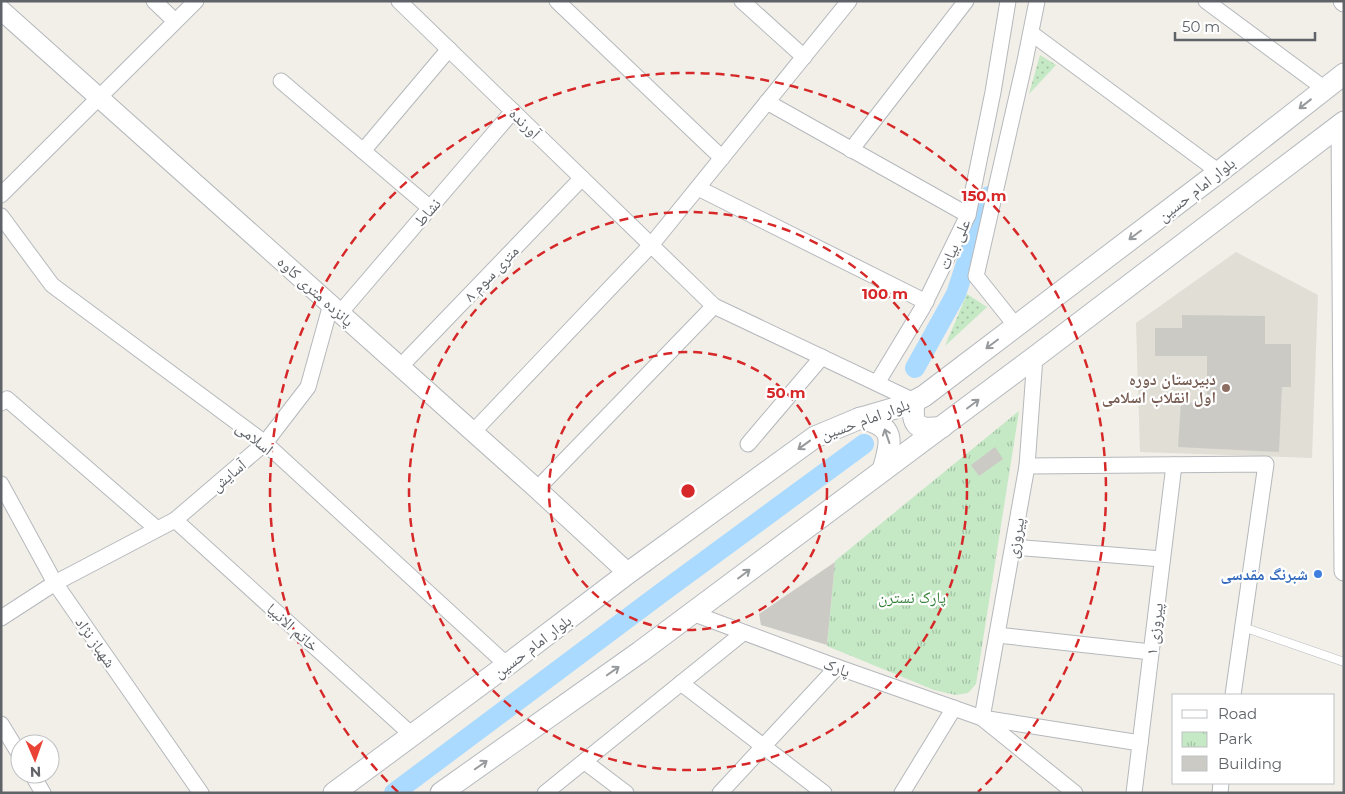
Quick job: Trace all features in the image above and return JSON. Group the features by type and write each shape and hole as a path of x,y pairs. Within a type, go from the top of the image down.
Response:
{"main road":[{"name":"بلوار امام حسین","path":"334,793 628,573 815,437 860,418 924,396 1219,172 1344,74"},
{"path":"447,791 640,652 942,427 1342,123"},
{"path":"914,401 913,418 916,425 921,428 930,429 942,427"},
{"path":"860,418 880,424 889,437 890,444 883,470"}],"street":[{"path":"154,1 175,22"},
{"path":"1,195 196,1"},
{"name":"آورنده","path":"399,1 714,306 914,401"},
{"path":"557,1 722,158"},
{"path":"742,1 804,57"},
{"path":"473,432 652,244 849,1"},
{"path":"851,150 966,1"},
{"name":"علی بیات","path":"877,383 926,302 968,215 993,92 1008,1"},
{"name":"علی بیات","path":"1016,326 976,276 1037,1"},
{"path":"1206,1 1325,89"},
{"name":"پانزده متری کاوه","path":"1,10 538,489 628,573"},
{"path":"1031,33 1219,172"},
{"path":"363,151 449,49"},
{"path":"281,81 430,208"},
{"path":"767,102 968,215"},
{"name":"نشاط","path":"335,308 430,208 513,111"},
{"path":"1342,123 1344,571"},
{"name":"۸ متری سوم","path":"400,367 582,178"},
{"path":"698,188 926,302"},
{"name":"اسلامی","path":"1,216 52,285 264,443 507,665"},
{"path":"538,489 714,306"},
{"name":"آسایش","path":"1,618 55,583 175,520 264,443 308,387 335,308"},
{"path":"748,444 822,357"},
{"name":"پیروزی","path":"982,718 1028,466 1034,357"},
{"path":"1,403 7,400 157,529"},
{"path":"1028,466 1266,464 1233,694"},
{"name":"پیروزی ۱","path":"1134,793 1174,465"},
{"name":"شهباز نژاد","path":"1,484 55,583 201,793"},
{"name":"خاتم الانبیا","path":"175,520 412,735"},
{"path":"1013,547 1162,559"},
{"name":"پارک","path":"692,613 982,718"},
{"path":"545,793 586,762 743,633"},
{"path":"998,634 1151,652"},
{"path":"720,793 838,667"},
{"path":"681,683 824,793"},
{"path":"902,793 954,708"},
{"path":"982,718 1140,743"},
{"path":"982,718 1072,792"},
{"path":"1,724 10,739"},
{"path":"586,762 626,793"}],"lane":[{"path":"1243,627 1344,662"}],"shaded area":[{"name":"دبیرستان دوره اول انقلاب اسلامی","path":"1236,252 1318,295 1312,458 1140,452 1136,323"}],"green space":[{"path":"1040,55 1056,65 1029,94"},
{"path":"967,294 987,307 945,346"},
{"name":"پارک نسترن","path":"1019,411 976,684 968,693 956,695 934,690 827,646 835,561"}],"building":[{"path":"1182,315 1265,316 1265,344 1291,344 1291,387 1282,387 1279,452 1178,447 1181,402 1207,404 1207,356 1155,356 1155,328 1182,328"},
{"path":"995,447 1003,459 979,476 971,465"},
{"path":"835,562 827,645 761,625 759,614"}],"waterway":[{"path":"915,368 956,294 977,230 985,214 989,196"},
{"path":"394,793 864,444"}],"place":[{"name":"دبیرستان دوره اول انقلاب اسلامی","path":"1226,388"},
{"name":"شبرنگ مقدسی","path":"1318,574"}]}
